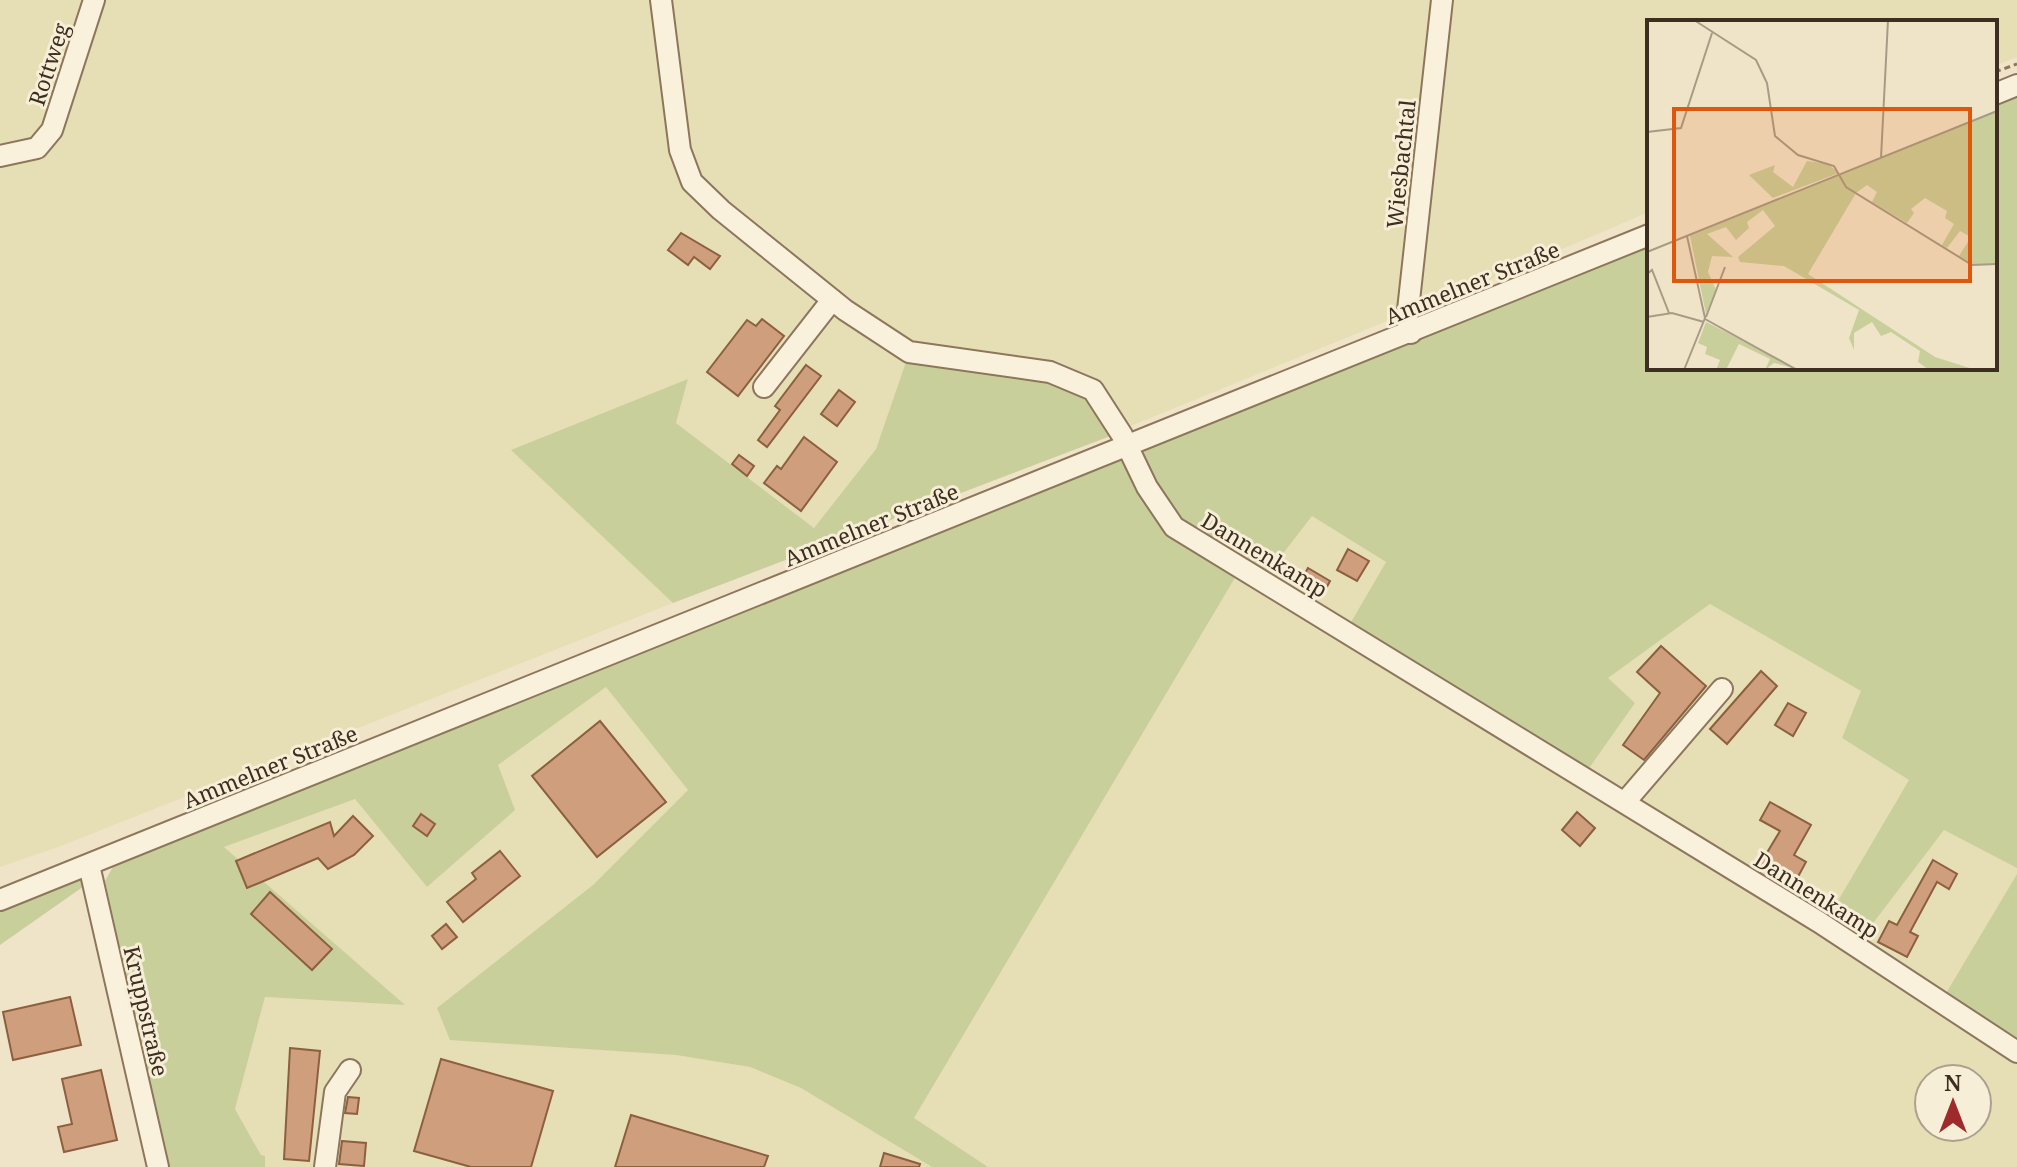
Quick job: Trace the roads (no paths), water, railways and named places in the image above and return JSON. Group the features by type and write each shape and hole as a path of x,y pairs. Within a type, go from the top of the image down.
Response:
{"street":[{"name":"Rottweg","path":"0,156 37,148 52,130 94,0"},
{"name":"Dannenkamp","path":"661,0 680,150 692,182 721,210 832,300 909,352 1050,372 1093,390 1122,435 1147,487 1174,527 1819,922 2017,1052"},
{"name":"Wiesbachtal","path":"1411,333 1407,319 1442,0"},
{"path":"1997,93 2017,85"},
{"name":"Ammelner Straße","path":"0,900 1647,236"},
{"path":"764,387 832,300"},
{"path":"1625,802 1722,689"},
{"name":"Kruppstraße","path":"89,865 158,1167"},
{"path":"325,1167 335,1092 350,1070"}]}
